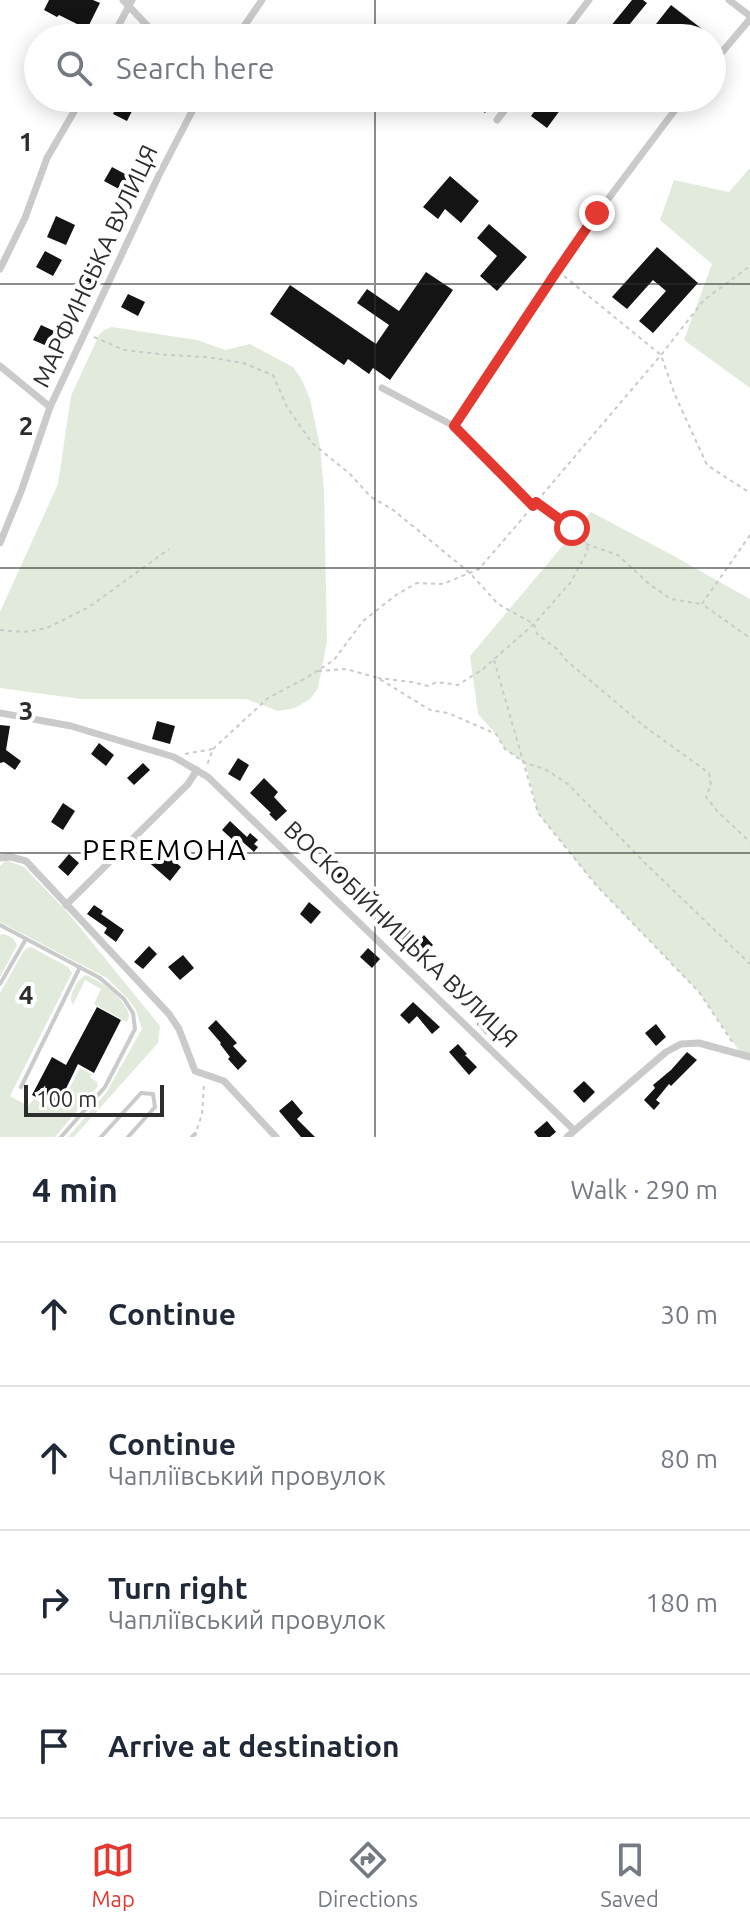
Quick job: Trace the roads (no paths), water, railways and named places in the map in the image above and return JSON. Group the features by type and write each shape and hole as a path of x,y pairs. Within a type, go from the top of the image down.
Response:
{"street":[{"path":"123,0 131,4 147,24"},
{"path":"246,24 262,0"},
{"path":"571,24 589,0"},
{"path":"726,47 750,18 729,0"},
{"path":"120,24 131,4"},
{"path":"0,269 25,218 47,158 74,112"},
{"name":"МАРФИНСЬКА ВУЛИЦЯ","path":"0,543 50,407 192,112"},
{"path":"497,120 503,112"},
{"path":"454,426 589,224 673,112"},
{"path":"0,366 50,407"},
{"path":"382,388 454,426 534,504"},
{"name":"ВОСКОБІЙНИЦЬКА ВУЛИЦЯ","path":"0,713 71,726 174,757 200,772 230,797 574,1130"},
{"path":"66,905 200,772"},
{"path":"0,858 26,861 169,1014 179,1029 195,1071 224,1081 276,1137"},
{"path":"567,1137 666,1052 681,1044 699,1043 746,1056"}],"lane":[{"path":"0,925 100,978 131,1008 135,1029 105,1087 61,1137"},
{"path":"0,984 26,939"},
{"path":"21,1087 80,967"},
{"path":"101,1137 141,1093 153,1094 155,1107 128,1137"}],"district":[{"name":"PEREMOHA","path":"165,849"}]}
